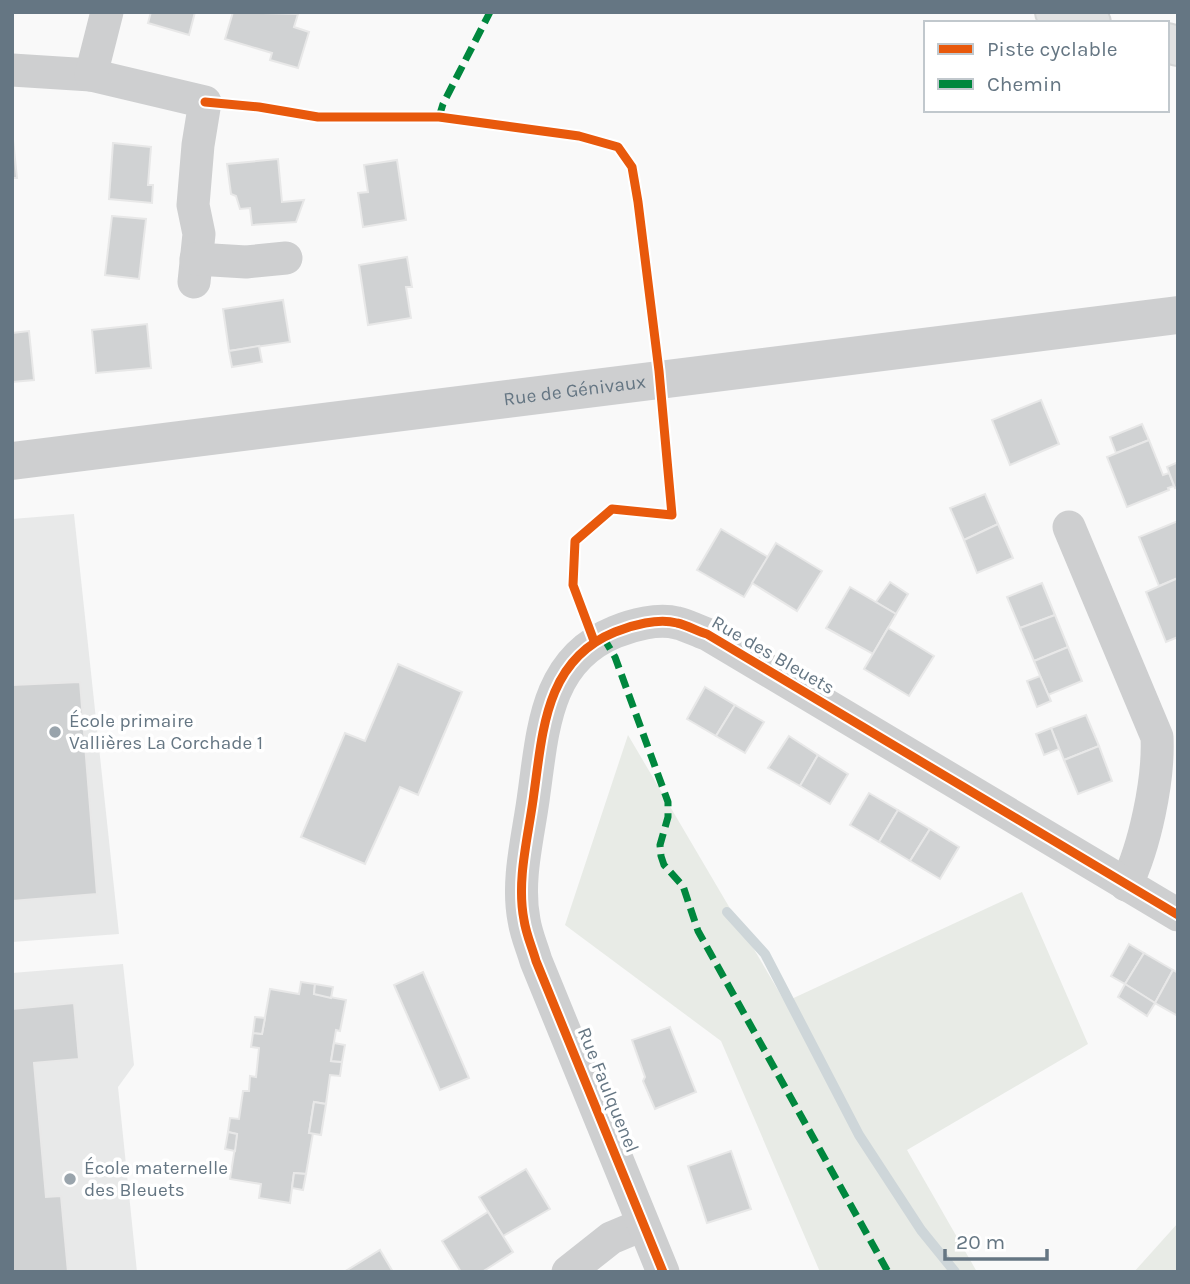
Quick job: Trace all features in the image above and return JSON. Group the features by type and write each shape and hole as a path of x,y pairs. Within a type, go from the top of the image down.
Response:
{"highway":[{"path":"1055,12 1084,21"}],"street":[{"path":"90,75 107,12"},
{"path":"12,70 90,75 205,102 193,205 199,234 195,271 286,258"},
{"name":"Rue de Génivaux","path":"12,461 1178,315"},
{"path":"1069,527 1157,737 1158,761 1141,846 1137,863 1126,885"},
{"name":"Rue des Bleuets","path":"523,919 522,884 544,723 558,685 574,659 594,641 622,629 651,623 676,622 707,635 1178,915"},
{"name":"Rue Faulquenel","path":"523,919 536,961 663,1272"},
{"path":"568,1272 611,1238 642,1224"}],"shaded area":[{"name":"École primaire Vallières La Corchade 1","path":"74,514 119,934 12,942 12,519"},
{"path":"628,735 785,1002 1022,892 1088,1044 907,1150 977,1272 820,1272 721,1041 565,925"},
{"name":"École maternelle des Bleuets","path":"123,964 134,1065 118,1087 137,1272 12,1272 12,973"},
{"path":"1178,1223 1178,1272 1134,1272"}],"building":[{"path":"151,12 195,12 189,35 148,23"},
{"path":"233,12 298,14 294,27 309,32 298,68 270,60 272,53 225,39"},
{"path":"12,130 17,178 12,178"},
{"path":"113,143 151,147 148,185 153,185 152,203 109,199"},
{"path":"278,159 282,202 304,200 296,222 252,225 250,208 240,209 236,196 231,194 227,164"},
{"path":"397,160 406,220 363,227 358,193 368,192 364,165"},
{"path":"112,216 146,219 139,279 105,275"},
{"path":"407,257 412,287 406,287 411,318 368,325 359,265"},
{"path":"283,300 290,342 229,351 223,309"},
{"path":"147,324 151,368 96,373 92,330"},
{"path":"29,331 34,380 12,382 12,333"},
{"path":"259,346 262,362 232,367 229,351"},
{"path":"1041,400 1059,444 1010,465 992,420"},
{"path":"1142,424 1149,440 1116,453 1110,437"},
{"path":"1149,440 1163,475 1169,473 1174,486 1127,507 1107,457"},
{"path":"1178,462 1178,487 1175,488 1167,467"},
{"path":"985,494 998,524 964,540 950,508"},
{"path":"1178,521 1178,578 1159,586 1139,537"},
{"path":"998,524 1013,558 977,573 964,540"},
{"path":"721,529 768,557 744,597 697,570"},
{"path":"776,543 822,571 797,611 752,583"},
{"path":"1178,578 1178,637 1166,642 1146,592"},
{"path":"890,582 908,594 896,614 876,602"},
{"path":"1042,583 1055,615 1020,628 1007,597"},
{"path":"850,587 896,614 873,654 826,628"},
{"path":"1055,615 1068,647 1034,661 1020,628"},
{"path":"888,628 934,656 909,696 864,669"},
{"path":"1068,647 1082,681 1048,695 1034,661"},
{"path":"398,664 462,692 418,795 400,787 365,864 301,837 345,733 365,741"},
{"path":"1040,676 1051,701 1037,707 1027,681"},
{"path":"80,682 97,894 12,901 12,685"},
{"path":"705,687 735,705 716,736 687,719"},
{"path":"735,705 764,722 745,753 716,736"},
{"path":"1086,715 1099,746 1064,760 1051,728"},
{"path":"1051,728 1059,749 1044,755 1036,734"},
{"path":"789,736 818,755 800,786 768,768"},
{"path":"1099,746 1112,781 1078,794 1064,760"},
{"path":"818,755 848,774 830,804 800,786"},
{"path":"869,793 898,810 879,842 850,825"},
{"path":"898,810 930,829 910,861 879,842"},
{"path":"930,829 959,847 940,879 910,861"},
{"path":"1129,944 1144,953 1125,984 1111,976"},
{"path":"1144,953 1173,970 1155,1003 1125,984"},
{"path":"1173,970 1178,973 1178,1016 1155,1003"},
{"path":"423,972 469,1078 440,1090 394,985"},
{"path":"301,982 315,984 314,994 346,1000 340,1031 336,1030 331,1061 342,1062 340,1076 330,1075 326,1104 314,1102 309,1133 313,1133 306,1174 294,1173 290,1203 259,1198 261,1184 230,1179 237,1134 228,1132 230,1118 239,1119 243,1091 249,1091 250,1076 256,1077 259,1048 251,1047 253,1033 262,1034 270,989 299,994"},
{"path":"315,984 333,987 331,998 314,994"},
{"path":"1125,984 1155,1003 1147,1016 1118,997"},
{"path":"74,1003 79,1059 34,1063 46,1197 61,1196 68,1272 12,1272 12,1009"},
{"path":"255,1017 265,1018 262,1034 253,1033"},
{"path":"670,1027 696,1092 655,1109 643,1081 645,1077 632,1040"},
{"path":"334,1043 345,1045 342,1062 331,1061"},
{"path":"314,1102 326,1104 321,1135 309,1133"},
{"path":"228,1132 237,1134 235,1151 225,1149"},
{"path":"731,1151 751,1209 707,1223 688,1166"},
{"path":"526,1169 550,1209 503,1236 479,1197"},
{"path":"294,1173 306,1174 303,1190 292,1188"},
{"path":"488,1212 513,1252 482,1272 461,1272 442,1241"},
{"path":"380,1250 393,1272 344,1272"}],"waterway":[{"path":"727,912 765,954 859,1135 921,1230 955,1272"}],"marked path":[{"path":"439,117 490,12"},
{"path":"603,637 615,657 668,802 668,817 660,845 664,865 683,886 698,931 888,1272"}],"cycle path":[{"path":"205,102 259,107 318,117 439,117 579,136 618,147 632,167 638,202 659,371 672,515 612,509 575,541 573,585 594,641"},
{"path":"663,1272 536,961 526,930 522,904 524,856 545,721 561,678 592,644 622,629 654,622 677,623 707,634 1178,915"}],"place":[{"name":"École primaire Vallières La Corchade 1","path":"55,732"},
{"name":"École maternelle des Bleuets","path":"70,1179"}]}
